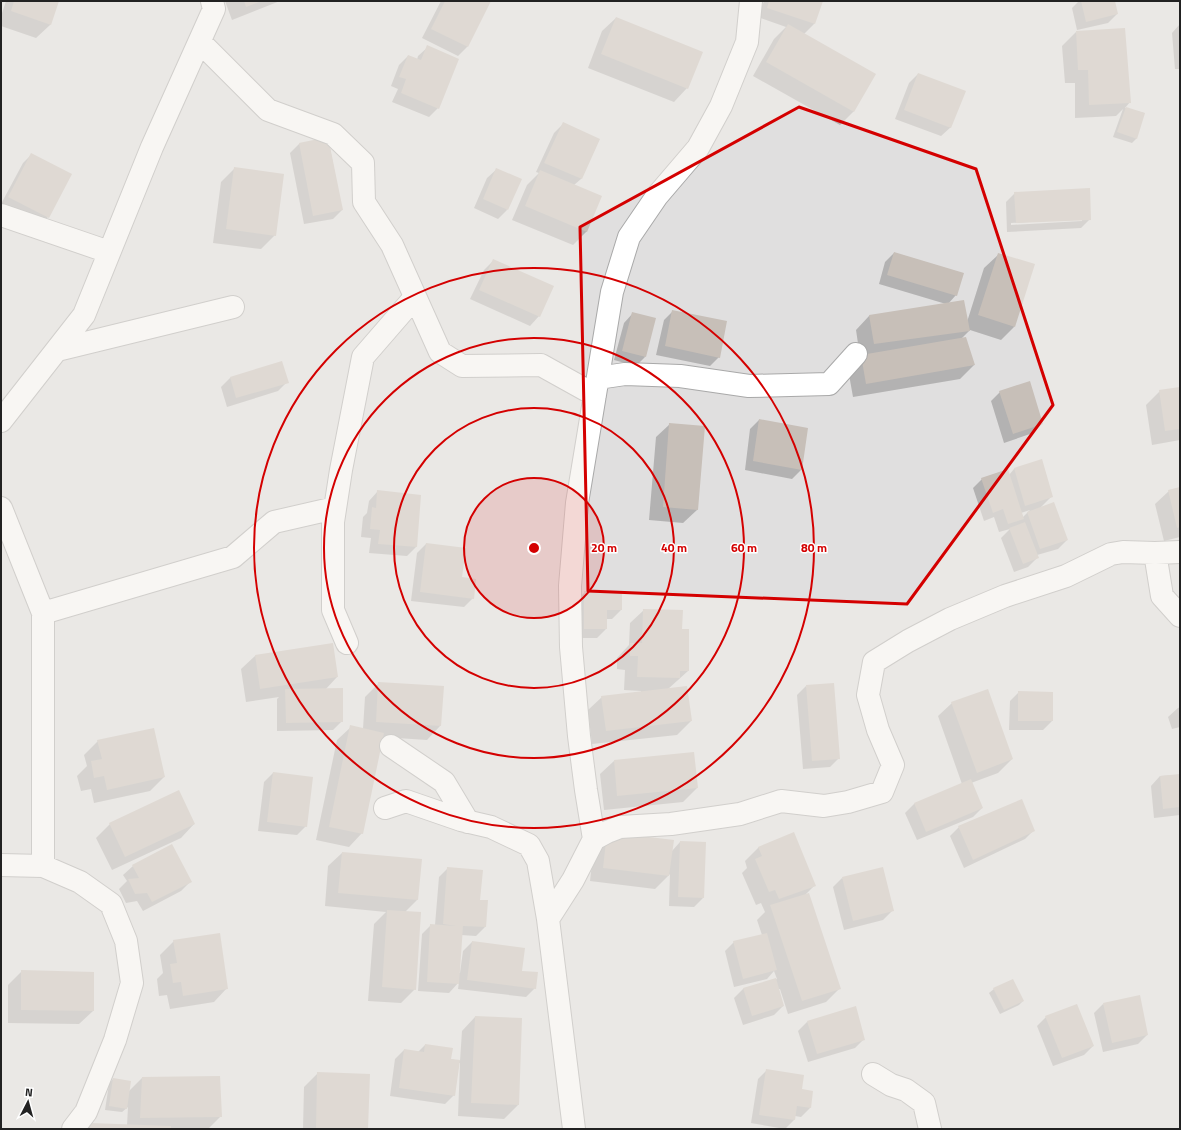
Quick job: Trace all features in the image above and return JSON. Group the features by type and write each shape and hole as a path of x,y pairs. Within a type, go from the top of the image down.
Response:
{"street":[{"path":"1,421 84,315 152,147 214,9 212,1"},
{"path":"594,840 579,736 571,647 570,586 577,503 612,292 629,237 657,196 698,148 721,106 747,42 751,1"},
{"path":"200,42 268,110 333,134 363,163 364,202 392,245 440,352 462,366 542,365 596,386 625,374 680,376 748,386 829,384 856,354"},
{"path":"1,215 109,252"},
{"path":"347,643 333,610 333,522 341,470 363,357 415,297"},
{"path":"57,350 234,307"},
{"path":"1,508 43,613 43,866"},
{"path":"43,613 233,557 274,522 335,508"},
{"path":"548,919 573,880 594,840 607,832 620,827 671,824 740,814 781,801 824,806 848,802 882,792 893,765 878,730 868,695 874,662 908,641 950,620 1005,596 1066,576 1111,554 1123,552 1180,552"},
{"path":"1155,553 1162,596 1180,616"},
{"path":"391,746 444,782 468,822"},
{"path":"385,808 406,801 468,822 491,827 529,845 538,861 548,919 574,1129"},
{"path":"1,865 43,866 80,882 111,904 126,941 132,983 115,1040 86,1112 73,1129"},
{"path":"873,1074 891,1085 906,1090 924,1103 930,1129"}],"highlighted area":[{"path":"799,107 976,169 1053,405 907,604 588,591 580,227"}],"shaded area":[{"path":"1,1 1180,1 1180,1129 1,1129"}],"building":[{"path":"14,1 59,1 51,25 11,11"},
{"path":"244,1 262,1 246,7"},
{"path":"445,1 491,1 468,47 431,29"},
{"path":"769,1 823,1 815,24 767,8"},
{"path":"1081,1 1115,1 1118,14 1086,22"},
{"path":"616,17 703,52 688,89 601,54"},
{"path":"788,24 876,74 854,112 766,62"},
{"path":"1125,28 1131,103 1089,105 1088,70 1078,70 1076,31"},
{"path":"427,45 459,59 439,109 401,93 406,79 399,77 408,55 421,60"},
{"path":"918,73 966,91 951,128 904,110"},
{"path":"1126,107 1145,113 1137,139 1117,132"},
{"path":"563,122 600,139 582,179 544,163"},
{"path":"328,137 343,210 313,216 299,143"},
{"path":"31,153 72,174 49,218 8,197"},
{"path":"234,167 284,174 276,236 226,229"},
{"path":"496,168 522,179 508,210 483,199"},
{"path":"540,170 602,196 587,232 525,206"},
{"path":"1090,188 1091,220 1016,223 1014,192"},
{"path":"894,252 964,273 957,296 887,275"},
{"path":"998,253 1035,264 1015,327 978,315"},
{"path":"493,259 554,286 540,317 479,290"},
{"path":"964,300 970,331 874,344 869,315"},
{"path":"672,310 727,321 720,358 665,346"},
{"path":"632,312 656,318 646,357 622,351"},
{"path":"966,337 975,365 866,384 861,355"},
{"path":"282,361 289,383 236,398 230,377"},
{"path":"1030,381 1043,424 1013,434 999,391"},
{"path":"1180,387 1180,429 1165,431 1159,390"},
{"path":"759,419 808,428 802,470 753,461"},
{"path":"669,423 705,426 698,510 663,507"},
{"path":"1042,459 1053,497 1025,506 1014,468"},
{"path":"1008,469 1024,519 1008,524 1003,509 993,513 981,478"},
{"path":"1180,487 1180,527 1177,528 1168,490"},
{"path":"377,490 421,495 417,547 378,544 380,530 370,529 372,507 376,508"},
{"path":"1054,502 1068,540 1040,549 1027,512"},
{"path":"1025,522 1039,558 1023,564 1009,528"},
{"path":"426,543 466,548 462,577 476,579 474,599 420,592"},
{"path":"584,591 622,592 622,610 607,610 607,629 584,629"},
{"path":"643,609 683,610 682,629 689,629 689,671 680,671 680,678 637,677 638,656 630,656 630,643 642,643"},
{"path":"333,643 338,677 260,689 255,655"},
{"path":"378,682 444,686 441,726 376,722"},
{"path":"834,683 840,759 812,761 806,685"},
{"path":"687,686 692,721 606,731 601,696"},
{"path":"343,688 343,722 286,723 285,689"},
{"path":"988,689 1013,759 977,773 951,702"},
{"path":"1018,691 1053,692 1053,721 1018,721"},
{"path":"350,725 384,733 363,834 329,827"},
{"path":"154,728 165,777 107,790 104,776 94,778 91,761 102,759 97,740"},
{"path":"694,752 698,788 617,796 614,760"},
{"path":"273,772 313,777 307,827 267,822"},
{"path":"1180,774 1180,807 1163,809 1160,776"},
{"path":"971,779 983,808 926,832 914,803"},
{"path":"179,790 195,824 125,857 109,823"},
{"path":"1022,799 1035,831 973,860 958,826"},
{"path":"607,832 674,840 669,876 603,868"},
{"path":"794,832 816,886 779,899 775,890 769,892 755,859 762,856 758,847"},
{"path":"680,841 706,842 704,898 678,897"},
{"path":"172,844 192,882 152,902 147,893 135,894 128,879 139,878 132,865"},
{"path":"342,852 422,859 418,900 338,893"},
{"path":"447,867 483,870 480,900 488,900 486,927 463,926 459,984 427,982 430,924 456,926 443,924"},
{"path":"883,867 894,911 853,921 842,877"},
{"path":"809,893 841,989 802,1001 770,905"},
{"path":"387,910 421,912 416,990 382,987"},
{"path":"220,933 228,989 183,996 181,982 173,983 170,964 177,963 173,940"},
{"path":"767,933 777,970 743,979 733,941"},
{"path":"472,941 525,948 522,971 538,972 536,989 467,980"},
{"path":"21,970 94,972 94,1011 21,1010"},
{"path":"776,978 784,1006 752,1016 743,988"},
{"path":"1013,979 1024,1001 1004,1010 993,988"},
{"path":"1140,995 1148,1035 1112,1043 1103,1003"},
{"path":"1077,1004 1094,1046 1062,1058 1045,1016"},
{"path":"856,1006 865,1040 817,1054 807,1021"},
{"path":"475,1016 522,1018 519,1105 471,1103"},
{"path":"425,1044 453,1048 451,1059 460,1060 455,1096 399,1088 404,1049 424,1052"},
{"path":"766,1069 804,1075 802,1089 813,1091 811,1108 797,1106 795,1120 759,1115"},
{"path":"317,1072 370,1074 368,1129 316,1129"},
{"path":"220,1076 222,1117 140,1118 142,1077"},
{"path":"113,1078 131,1081 127,1109 109,1106"},
{"path":"90,1123 171,1126 171,1129 90,1129"}]}
